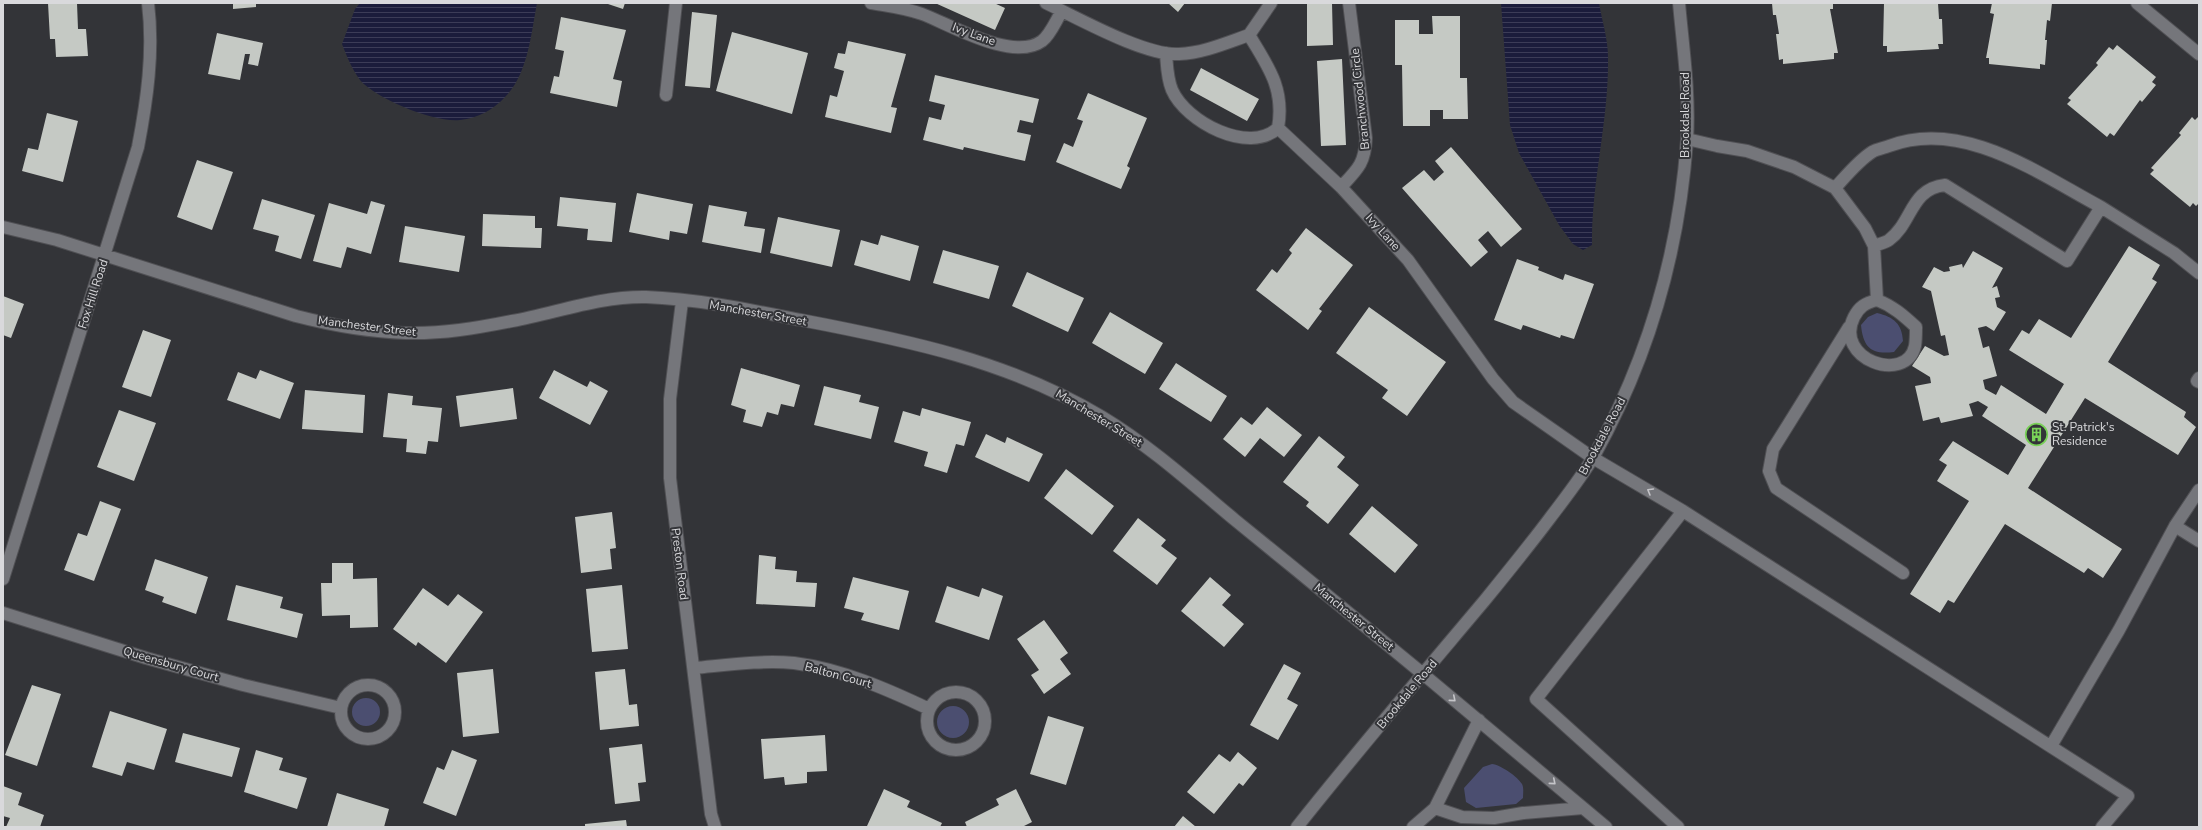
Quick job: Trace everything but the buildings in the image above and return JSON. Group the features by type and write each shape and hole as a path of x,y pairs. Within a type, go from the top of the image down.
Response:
{"street":[{"name":"Fox Hill Road","path":"3,579 138,147 147,102 151,51 148,3"},
{"path":"666,95 676,3"},
{"name":"Ivy Lane","path":"871,3 921,14 975,37 1005,45 1020,47 1041,42 1047,36 1062,11"},
{"path":"1046,3 1130,42 1166,54 1194,53 1220,46 1249,35 1271,3"},
{"name":"Branchwood Circle","path":"1341,187 1361,166 1366,155 1366,138 1349,3"},
{"name":"Brookdale Road","path":"1298,827 1512,567 1569,493 1593,458 1623,399 1648,337 1667,272 1679,213 1687,138 1686,79 1679,3"},
{"path":"2137,3 2199,54"},
{"path":"1166,54 1168,76 1172,90 1192,116 1217,131 1252,137 1270,135 1278,128 1281,111 1276,83 1249,35"},
{"name":"Ivy Lane","path":"1278,128 1341,187 1408,260 1493,379 1512,402 1593,458 1683,511 2128,796 2102,827"},
{"path":"1835,188 1848,173 1872,152 1900,142 1923,137 1948,138 1980,147 2016,162 2101,207 2174,252 2199,273"},
{"path":"1687,138 1754,153 1794,167 1835,188 1865,228 1874,246 1877,300"},
{"path":"1874,246 1888,240 1901,226 1922,193 1933,187 1945,185 2067,261 2101,207"},
{"name":"Manchester Street","path":"3,227 57,240 296,316 327,324 406,333 458,331 515,321 578,305 628,298 682,301 737,308 906,341 990,364 1049,388 1104,419 1149,449 1479,720 1606,827"},
{"path":"1849,327 1851,341 1860,354 1877,364 1894,366 1906,358 1915,347 1916,327 1902,314 1877,300 1866,303 1857,310 1849,327 1773,449 1769,471 1776,488 1903,573"},
{"name":"Preston Road","path":"682,301 670,399 670,478 711,814 714,827"},
{"path":"2199,378 2197,381 2199,382"},
{"path":"2051,746 2119,630 2175,526 2199,490"},
{"path":"1678,827 1536,699 1683,511"},
{"path":"2175,526 2199,541"},
{"name":"Queensbury Court","path":"3,613 146,658 243,685 340,708"},
{"name":"Balton Court","path":"694,668 756,662 794,663 827,670 864,681 929,709"},
{"path":"370,685 383,689 390,696 395,712 394,721 383,735 366,740 349,733 340,717 340,708 349,692 357,687 370,685"},
{"path":"957,692 966,694 974,698 984,713 985,721 982,734 977,741 965,749 957,750 942,747 930,735 927,725 929,709 940,697 948,693 957,692"},
{"path":"1412,827 1435,808 1479,720"},
{"path":"1435,808 1462,817 1494,818 1523,813 1583,808"}],"shaded area":[{"path":"360,3 537,3 524,65 513,88 500,102 479,115 460,120 449,120 422,114 392,102 379,95 360,80 350,63 342,44 355,9"},
{"path":"1501,3 1599,3 1607,44 1608,81 1594,198 1592,245 1583,250 1573,244 1559,225 1519,153 1510,125"},
{"path":"1877,313 1892,319 1901,330 1903,341 1894,352 1886,353 1874,351 1866,344 1861,325 1868,317"},
{"path":"366,698 376,702 380,712 376,722 366,726 356,722 352,712 356,702"},
{"path":"950,706 956,706 966,713 969,722 968,728 962,735 956,738 950,738 940,731 937,725 937,719 944,709"},
{"path":"1492,764 1504,769 1520,781 1523,787 1523,798 1516,804 1476,808 1466,802 1464,788 1483,767"}],"place":[{"name":"St. Patrick's Residence","path":"2036,434"}]}
